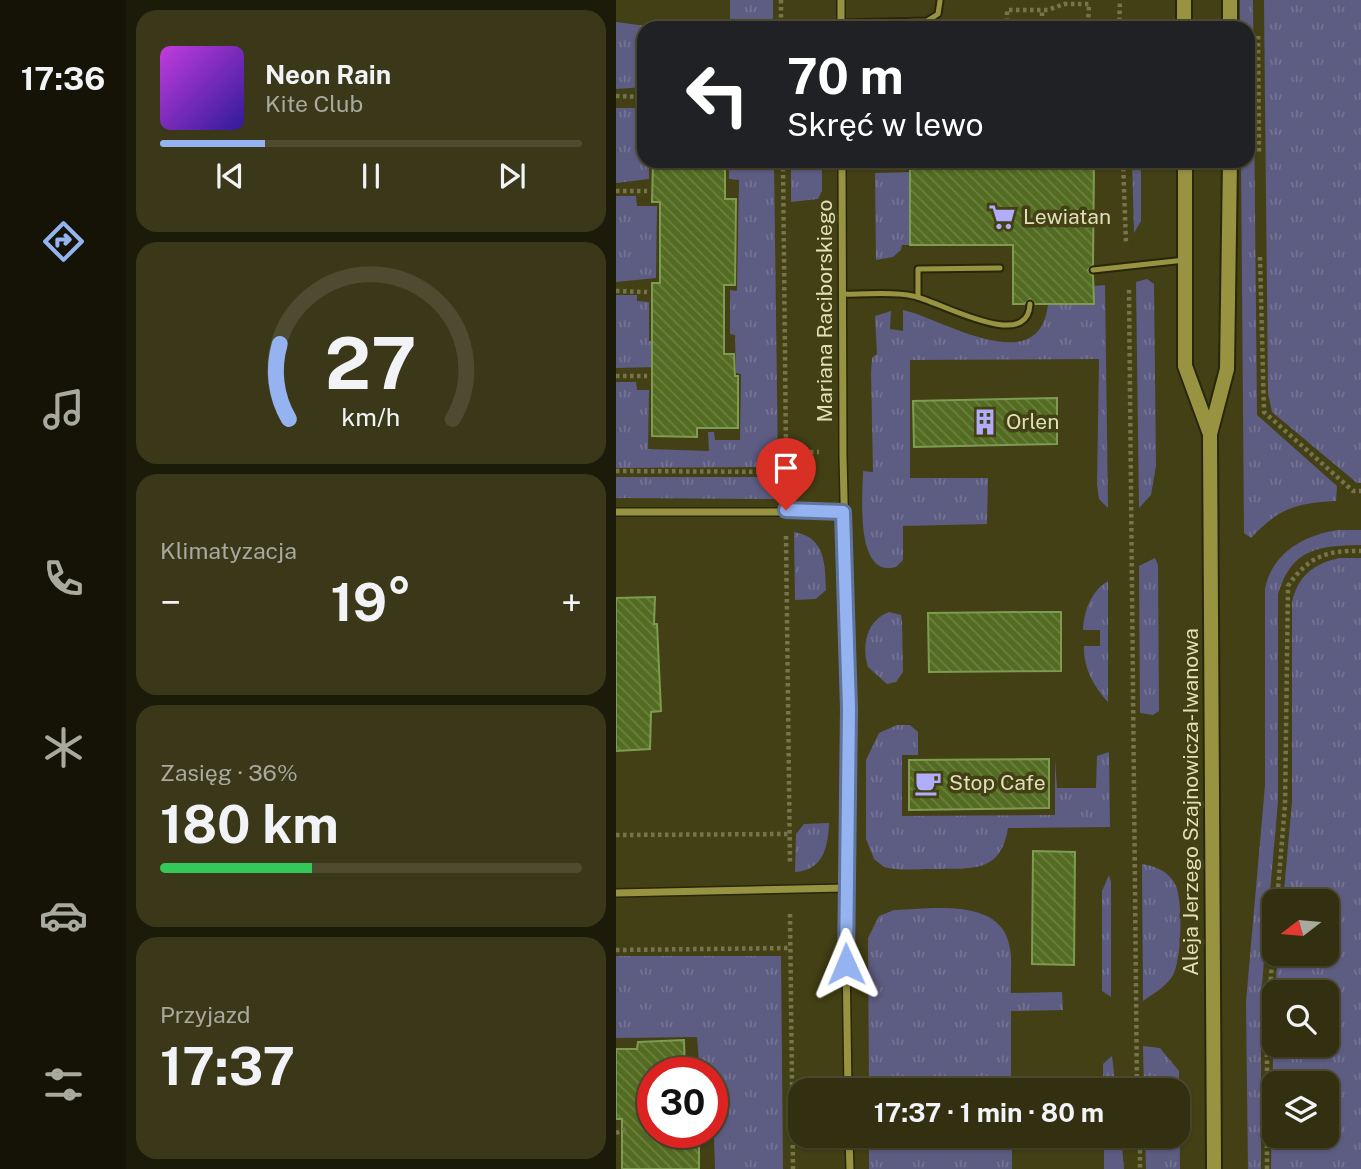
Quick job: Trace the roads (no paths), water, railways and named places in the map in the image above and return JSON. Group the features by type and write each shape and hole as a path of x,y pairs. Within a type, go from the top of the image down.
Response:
{"main road":[{"path":"1184,0 1184,21"},
{"path":"1230,0 1230,21"},
{"name":"Aleja Jerzego Szajnowicza-Iwanowa","path":"1185,168 1185,366 1210,434"},
{"name":"Aleja Jerzego Szajnowicza-Iwanowa","path":"1214,1169 1210,434 1227,369 1230,168"}],"street":[{"path":"841,0 841,21"},
{"name":"Mariana Raciborskiego","path":"842,168 843,512 849,709 845,888 848,1078"},
{"path":"616,512 843,512"},
{"path":"616,893 845,888"},
{"path":"849,1148 850,1169"}],"lane":[{"path":"927,21 938,14 940,1"},
{"path":"1093,270 1185,260"},
{"path":"918,298 918,269 1000,268"},
{"path":"842,294 918,298 1004,326 1025,320 1030,304"}],"place":[{"name":"Lewiatan","path":"1002,217"},
{"name":"Orlen","path":"985,422"},
{"name":"Stop Cafe","path":"928,783"}]}
